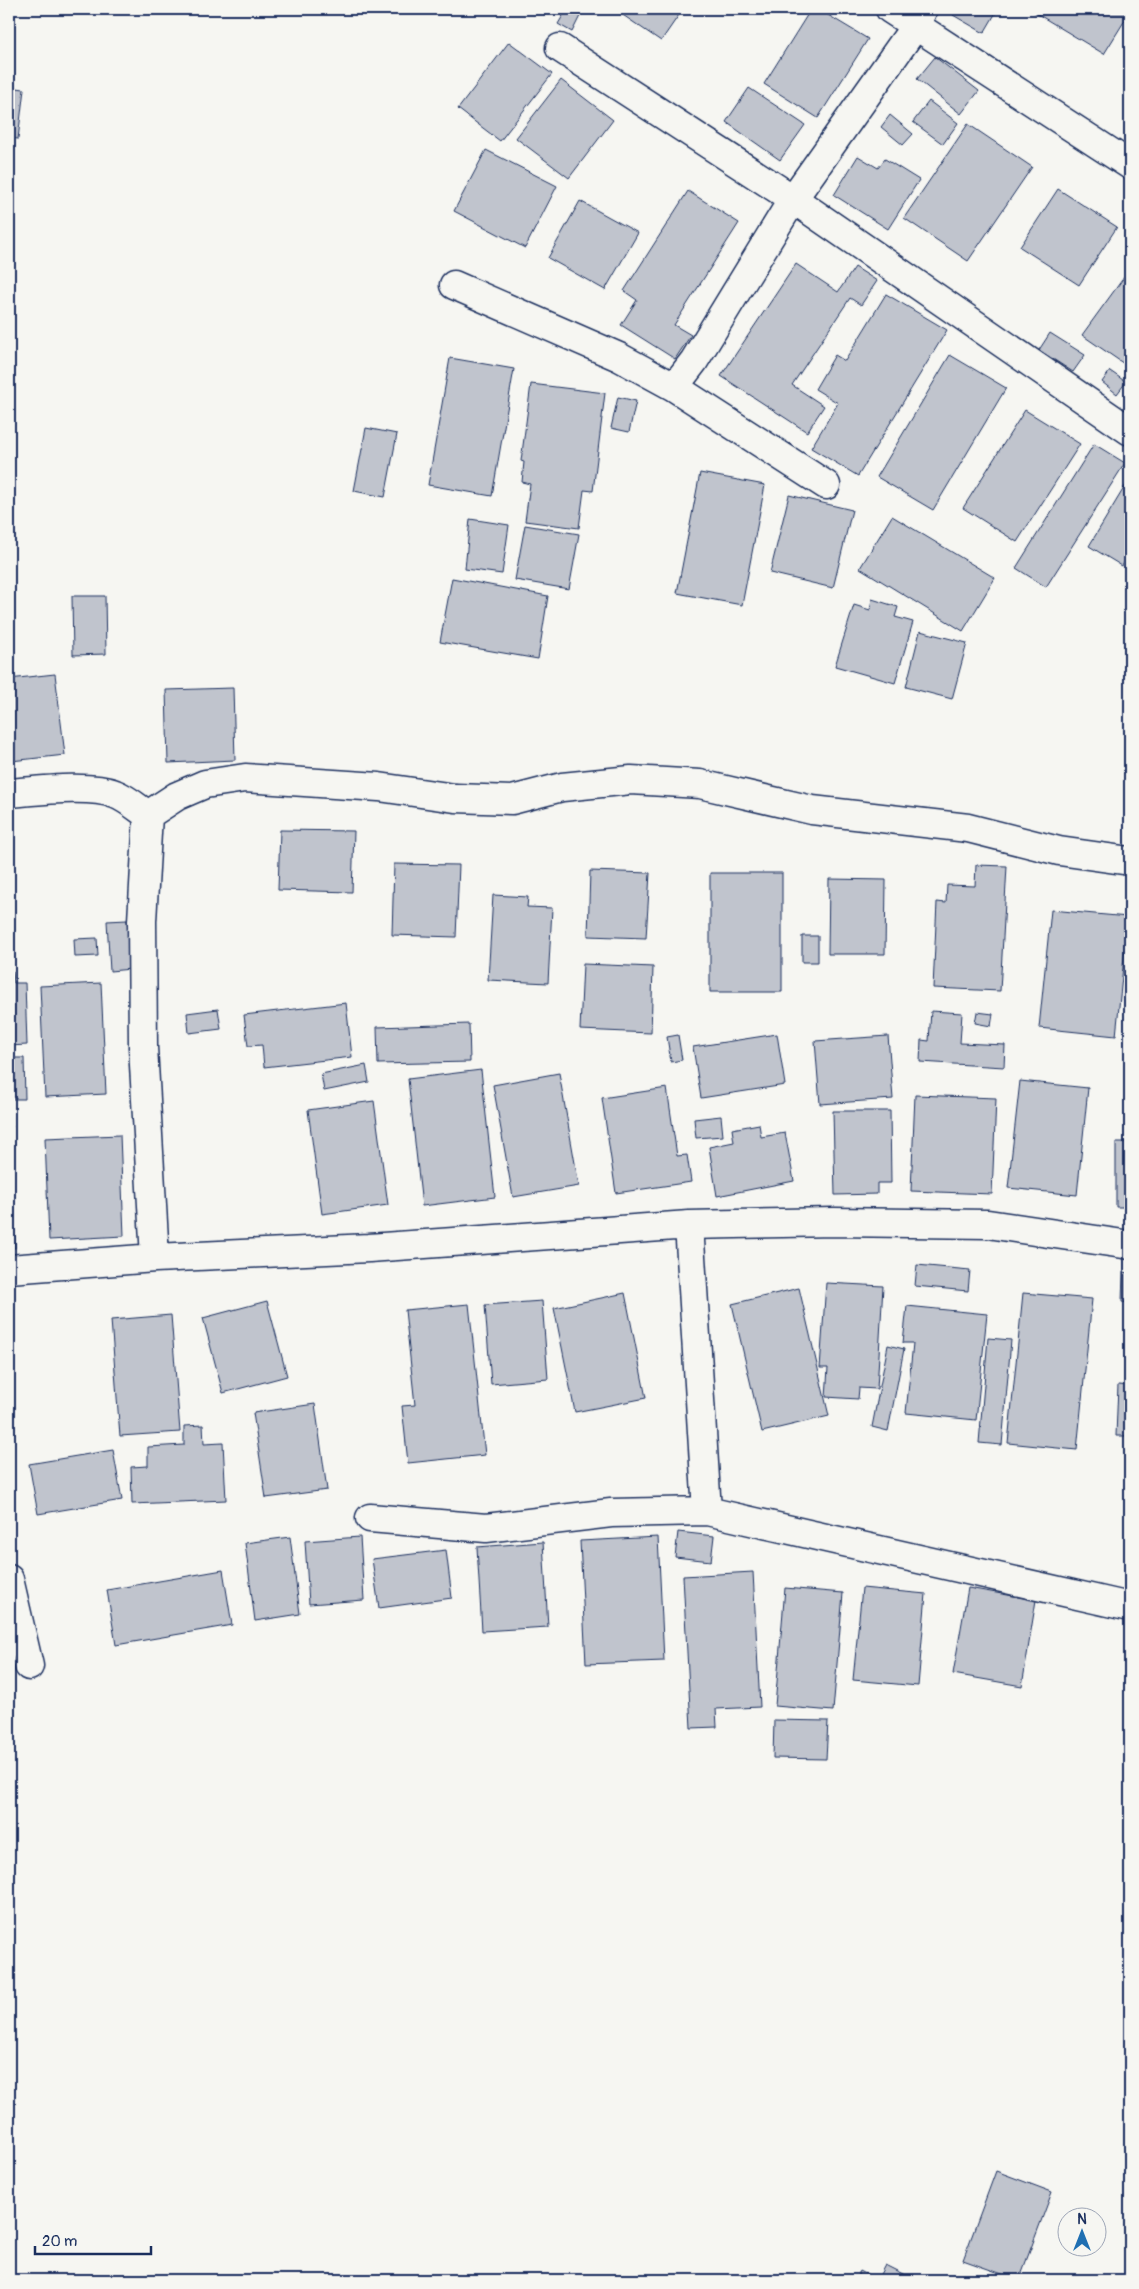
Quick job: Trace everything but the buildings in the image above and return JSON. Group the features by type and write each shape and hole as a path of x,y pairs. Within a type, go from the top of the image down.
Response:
{"street":[{"path":"890,9 919,17 1130,165"},
{"path":"674,387 694,361 793,199 919,17"},
{"path":"560,48 793,199 1130,431"},
{"path":"454,285 619,357 674,387 826,485"},
{"path":"148,815 177,796 205,784 245,778 379,787 455,798 512,800 562,787 631,780 700,784 812,810 968,828 1059,851 1130,861"},
{"path":"9,793 48,790 91,790 114,794 148,815"},
{"path":"148,815 142,920 143,1047 156,1258"},
{"path":"9,1269 156,1258 369,1248 689,1225 834,1222 988,1224 1130,1245"},
{"path":"689,1225 707,1511"},
{"path":"370,1518 486,1528 611,1513 707,1511 1130,1606"},
{"path":"9,1579 29,1666"}]}
